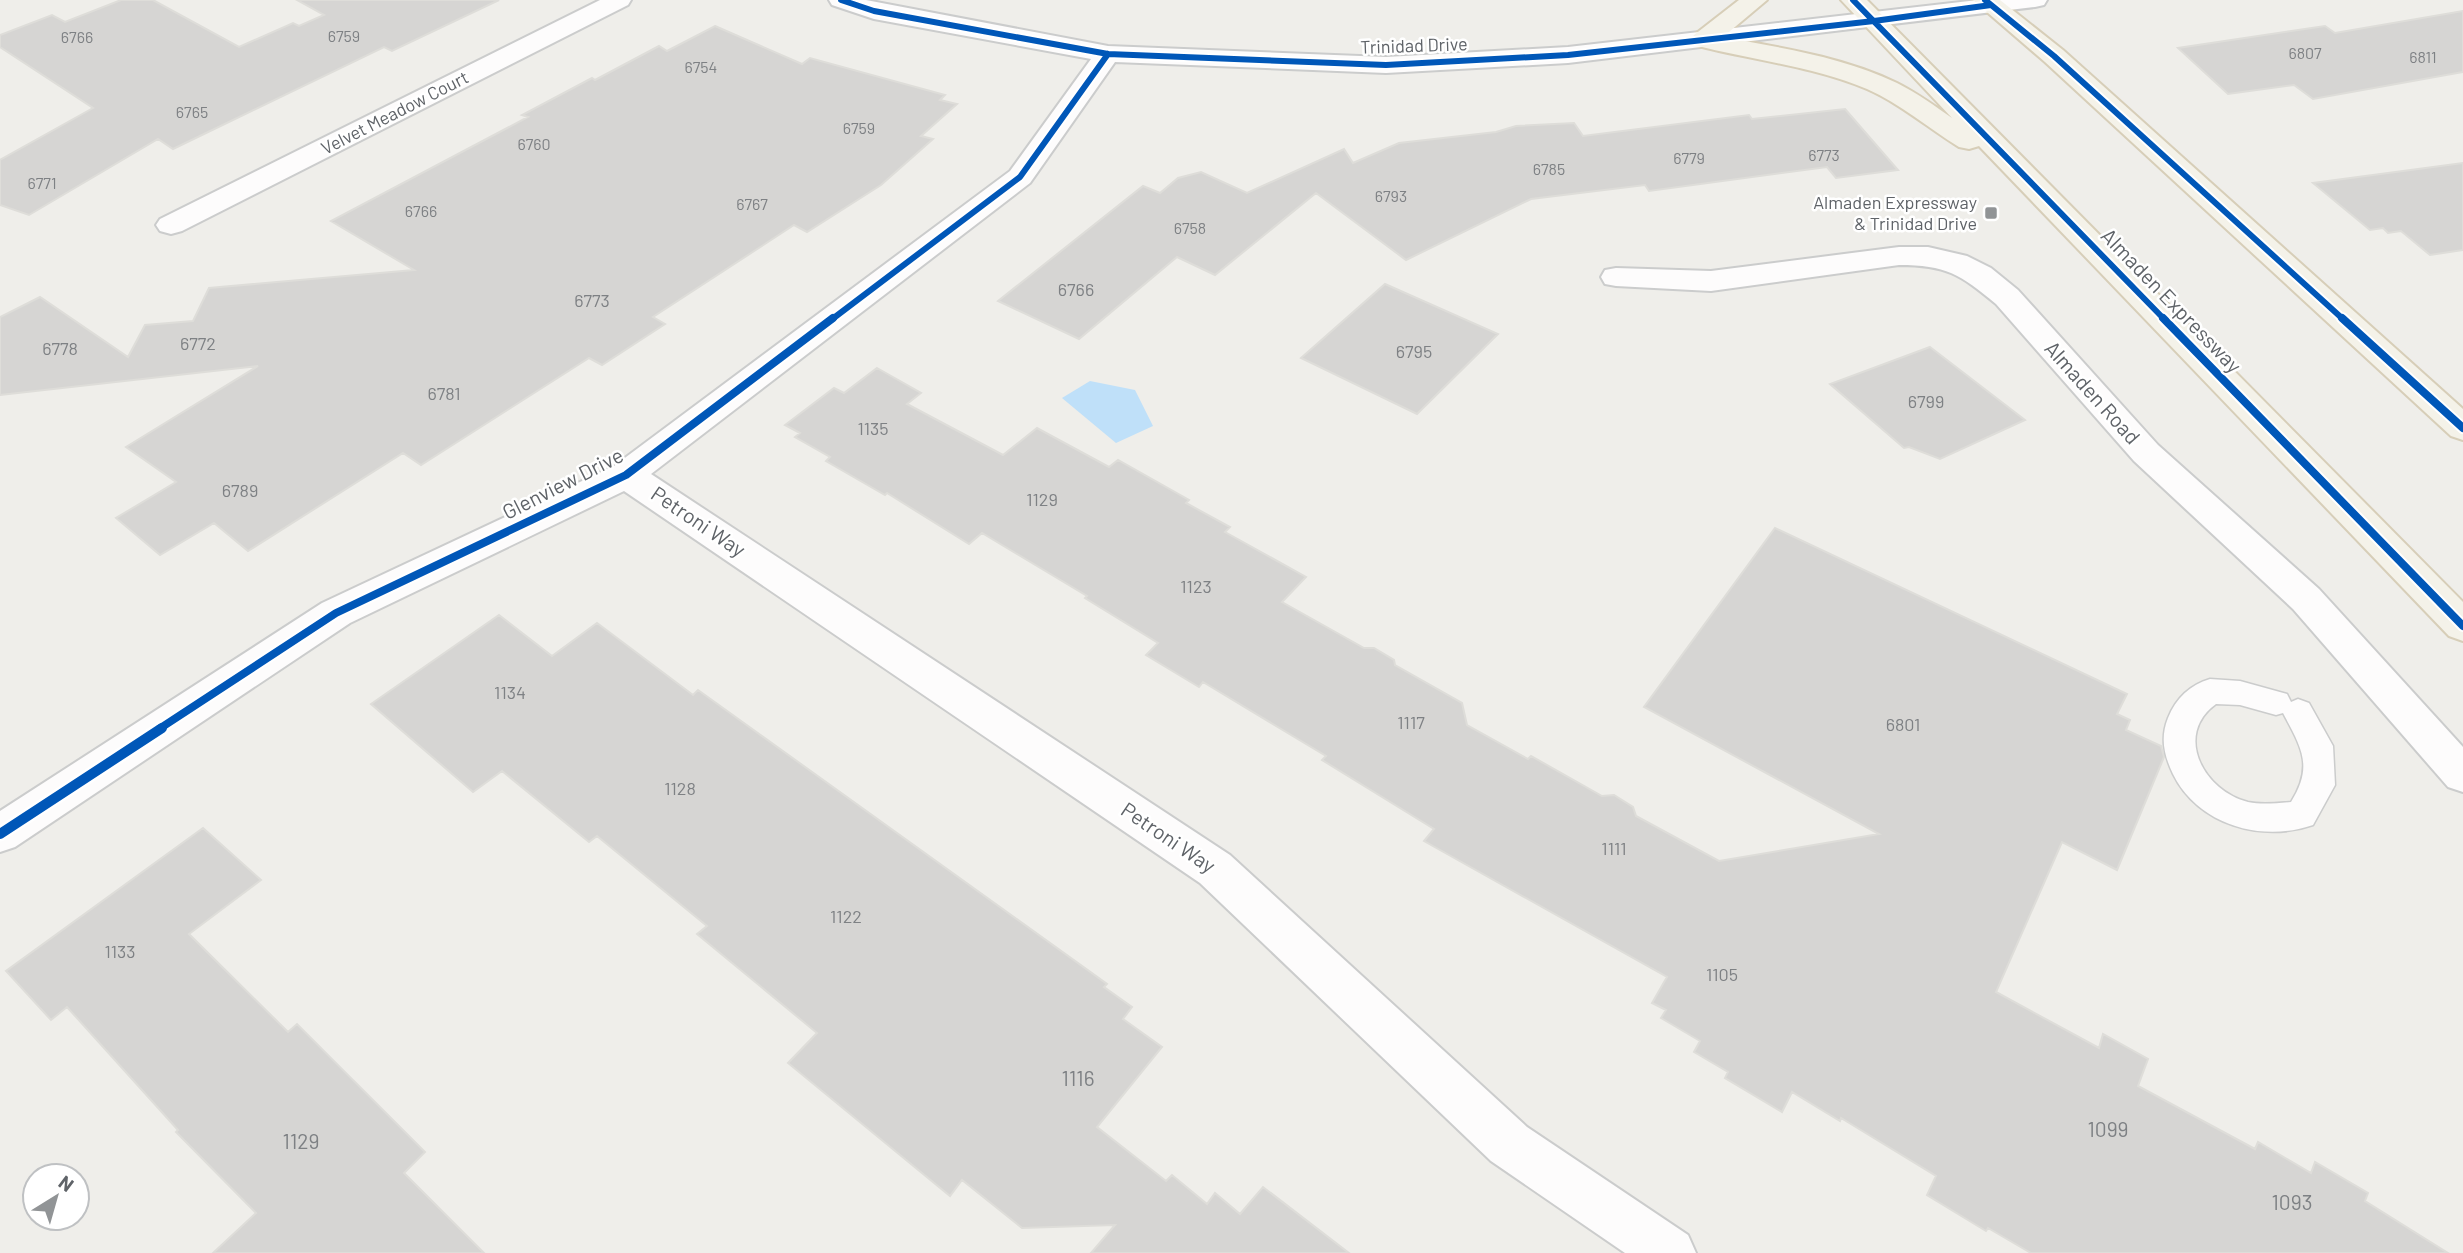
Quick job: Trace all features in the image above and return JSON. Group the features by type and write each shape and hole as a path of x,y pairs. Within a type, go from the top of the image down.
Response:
{"main road":[{"path":"1703,40 1755,0"},
{"path":"1988,2 2054,56 2463,428"},
{"name":"Almaden Expressway","path":"1864,11 2463,626"},
{"path":"1703,40 1829,67 1878,84 1906,99 1952,132 2017,167"}],"street":[{"name":"Velvet Meadow Court","path":"171,225 619,0"},
{"name":"Trinidad Drive","path":"842,0 874,11 1108,54 1386,65 1568,55 1703,40 1864,11 2035,0"},
{"name":"Glenview Drive","path":"0,834 336,613 626,475 1020,177 1108,54"},
{"name":"Almaden Road","path":"1616,277 1711,281 1899,256 1928,256 1956,263 1980,275 2007,297 2146,453 2306,599 2463,775"},
{"name":"Petroni Way","path":"626,475 1215,869 1508,1144 1670,1253"}],"lane":[{"path":"2210,691 2240,693 2287,707 2317,746 2319,785 2301,814 2271,818 2241,814 2215,802 2192,781 2180,758 2178,735 2186,711 2210,691"}],"water":[{"path":"1090,381 1135,390 1153,426 1116,443 1062,398"}],"building":[{"path":"121,0 153,0 239,47 293,23 299,26 324,15 297,0 499,0 392,51 384,47 173,149 158,139 29,215 0,205 0,160 93,108 0,47 0,35 52,15 65,22"},
{"path":"2463,11 2463,72 2313,99 2294,85 2228,94 2178,48 2325,26 2335,33"},
{"path":"715,26 802,64 810,58 945,95 940,100 957,104 921,136 933,139 881,185 807,232 794,225 653,317 665,324 602,365 589,358 421,465 403,453 248,551 214,523 160,555 116,518 176,482 126,447 258,366 0,395 0,317 40,297 128,357 145,325 193,321 209,288 414,270 331,221 528,117 522,115 592,78 595,80 659,46 667,51"},
{"path":"1845,109 1898,170 1836,178 1827,167 1649,191 1645,185 1531,199 1406,260 1316,193 1215,275 1177,257 1079,339 998,301 1143,186 1160,193 1178,178 1201,172 1247,193 1344,149 1353,163 1399,143 1496,132 1516,126 1574,123 1583,136 1749,115 1752,119"},
{"path":"2463,163 2463,250 2430,255 2401,231 2388,233 2383,228 2370,230 2313,183"},
{"path":"1385,284 1498,334 1417,414 1301,358"},
{"path":"1930,347 2025,420 1940,459 1909,447 1904,448 1830,384"},
{"path":"877,368 921,393 907,404 1003,455 1037,428 1109,467 1118,460 1189,500 1186,503 1230,527 1225,532 1306,577 1282,602 1364,648 1374,648 1394,660 1395,665 1462,703 1467,725 1528,759 1531,756 1602,796 1614,795 1633,807 1636,816 1719,861 1879,834 1644,707 1775,528 2127,694 2117,714 2130,720 2126,730 2161,746 2164,757 2117,870 2062,842 1996,992 2099,1048 2103,1034 2148,1059 2138,1086 2255,1149 2258,1142 2311,1173 2315,1162 2368,1193 2365,1201 2448,1253 2031,1253 1988,1228 1986,1231 1927,1195 1936,1176 1841,1118 1840,1121 1792,1092 1782,1112 1725,1078 1728,1072 1694,1052 1700,1041 1661,1018 1666,1010 1652,1003 1667,977 1424,841 1434,829 1322,760 1326,756 1203,682 1199,687 1146,655 1158,643 1085,598 1087,596 982,533 969,544 887,493 885,495 826,461 830,457 795,437 800,433 785,425 834,388 844,393"},
{"path":"499,615 552,656 597,623 693,695 698,690 1107,984 1104,987 1132,1007 1123,1019 1162,1047 1097,1127 1166,1181 1172,1175 1207,1204 1215,1193 1240,1214 1263,1187 1349,1253 1091,1253 1115,1225 1022,1228 962,1180 950,1196 788,1063 817,1033 697,934 707,926 597,836 589,842 502,771 473,792 371,704"},
{"path":"203,828 261,880 189,934 288,1032 297,1024 425,1152 404,1173 484,1253 213,1253 256,1213 176,1132 178,1130 67,1007 51,1020 6,971"}],"cycle path":[{"path":"841,0 874,11 1108,54 1386,65 1568,55 1874,21 1991,5"},
{"path":"1853,0 2463,626"},
{"path":"1985,0 2054,56 2463,428"},
{"path":"0,834 336,613 626,475 1020,177 1108,54"}],"place":[{"name":"Almaden Expressway & Trinidad Drive","path":"1991,213"}]}
